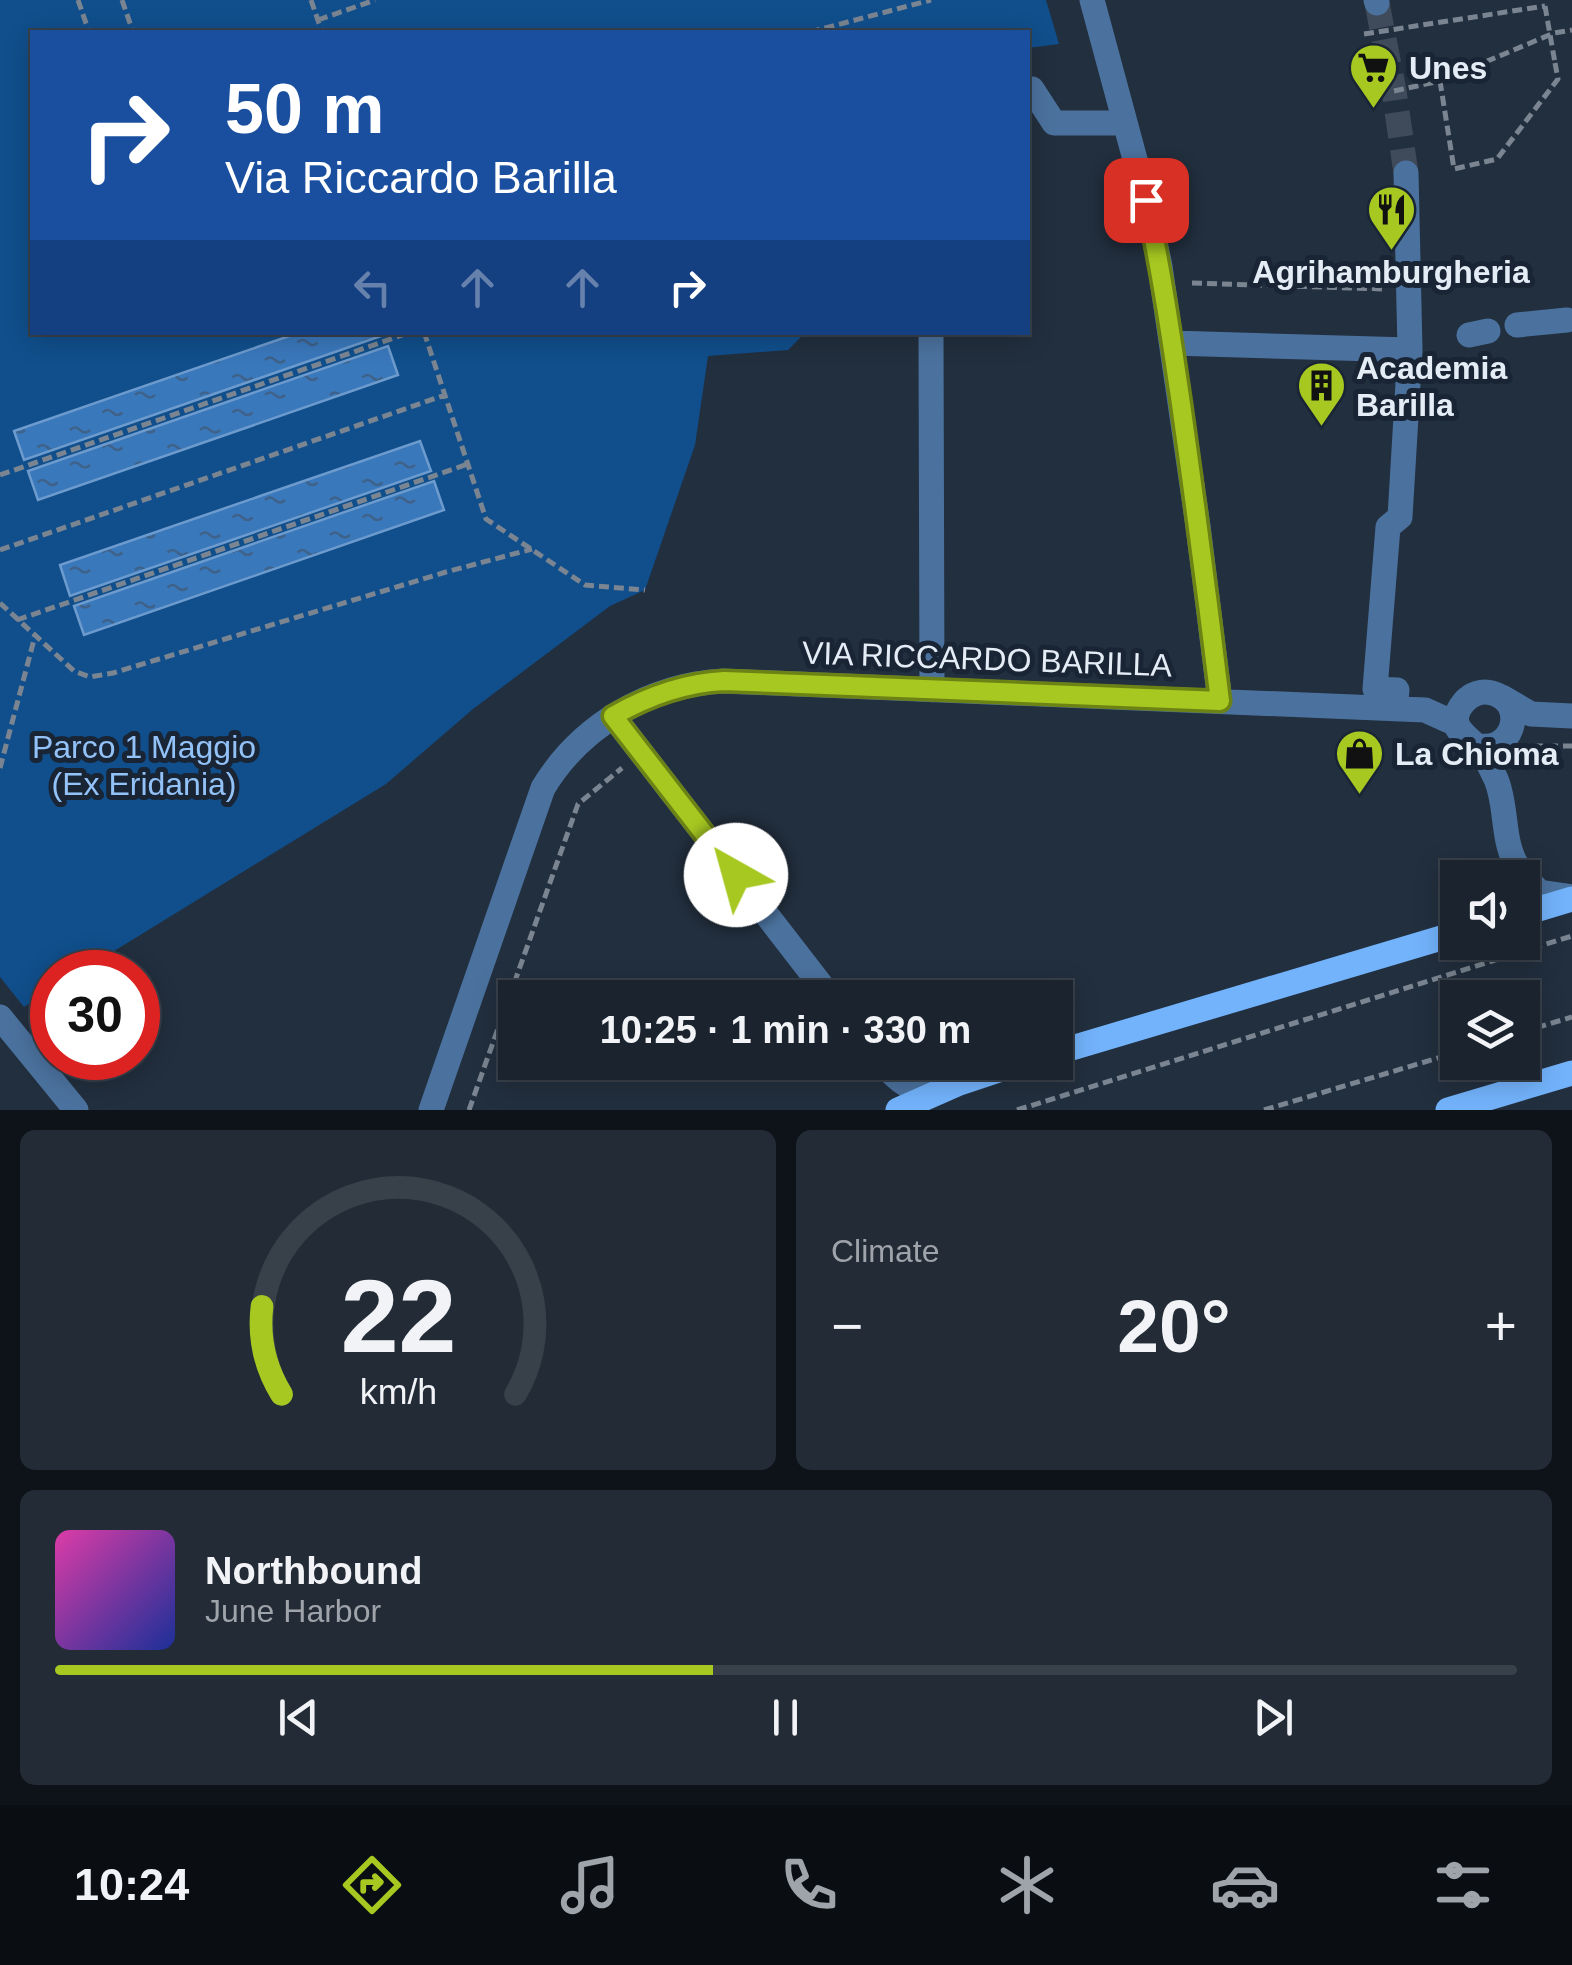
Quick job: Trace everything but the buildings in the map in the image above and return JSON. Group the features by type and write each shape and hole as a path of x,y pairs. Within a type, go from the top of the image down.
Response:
{"main road":[{"path":"1540,908 1572,898"},
{"path":"1073,1048 1440,938"},
{"path":"1448,1110 1492,1104 1572,1073"},
{"path":"898,1110 970,1080"}],"street":[{"path":"1098,1 1153,232 1172,343 1220,701"},
{"path":"1030,89 1054,123 1124,123"},
{"path":"1395,708 1397,690 1376,688 1388,528 1400,516 1410,350 1406,173"},
{"path":"1517,325 1567,320"},
{"path":"931,335 932,690"},
{"path":"1172,343 1410,350"},
{"name":"VIA RICCARDO BARILLA","path":"430,1110 543,788 556,766 613,716 672,689 705,682 1425,710 1484,692 1533,714 1572,716"},
{"path":"1496,779 1502,748 1512,726 1512,712 1501,697"},
{"path":"1468,698 1458,714 1466,738 1483,755 1496,779 1515,862 1539,892 1572,898"},
{"name":"VIA RICCARDO BARILLA","path":"1425,710 1454,723 1466,738"},
{"path":"1466,738 1481,747 1495,746 1519,721 1533,714"},
{"path":"613,716 817,980"},
{"path":"1503,860 1510,846"},
{"path":"1426,942 1440,934"},
{"path":"0,1017 76,1110"},
{"path":"899,1080 924,1092 938,1091"}],"path":[{"path":"78,0 88,30"},
{"path":"122,0 132,30"},
{"path":"312,0 321,30"},
{"path":"318,20 374,0"},
{"path":"818,30 931,0"},
{"path":"1364,34 1545,6 1558,78 1496,159 1454,169 1440,81"},
{"path":"1394,90 1440,81 1554,33 1572,30"},
{"path":"1192,283 1392,290"},
{"path":"0,474 402,335"},
{"path":"425,335 486,519 586,585 645,590"},
{"path":"0,550 445,395"},
{"path":"17,620 468,464"},
{"path":"0,603 74,672 90,677 532,549"},
{"path":"0,768 35,636"},
{"path":"1533,746 1572,746"},
{"path":"470,1110 578,804 641,752"},
{"path":"1017,1110 1572,936"},
{"path":"1540,1027 1572,1018"},
{"path":"1264,1110 1440,1057"}],"green space":[{"name":"Parco 1 Maggio (Ex Eridania)","path":"0,0 1046,0 1059,44 1030,48 1030,30 30,30 30,335 292,335 14,431 24,460 384,335 803,335 788,350 708,356 695,445 645,590 610,606 473,709 386,784 116,950 30,950 30,1003 24,1007 0,977","holes":["388,347 398,375 37,499 28,471","434,481 444,510 84,634 74,606"]}],"water":[{"path":"292,335 384,335 24,460 14,431"},
{"path":"388,346 398,375 38,500 28,471"},
{"path":"420,441 431,471 70,596 60,565"},
{"path":"434,481 444,510 84,635 74,606"}],"tunnel":[{"path":"1377,3 1406,173"}],"place":[{"name":"Unes","path":"1374,110"},
{"name":"Agrihamburgheria","path":"1391,252"},
{"name":"Academia Barilla","path":"1321,428"},
{"name":"La Chioma","path":"1360,796"}],"route":[{"path":"736,875 613,716 672,689 724,681 1220,701 1160,266 1146,200"}]}
